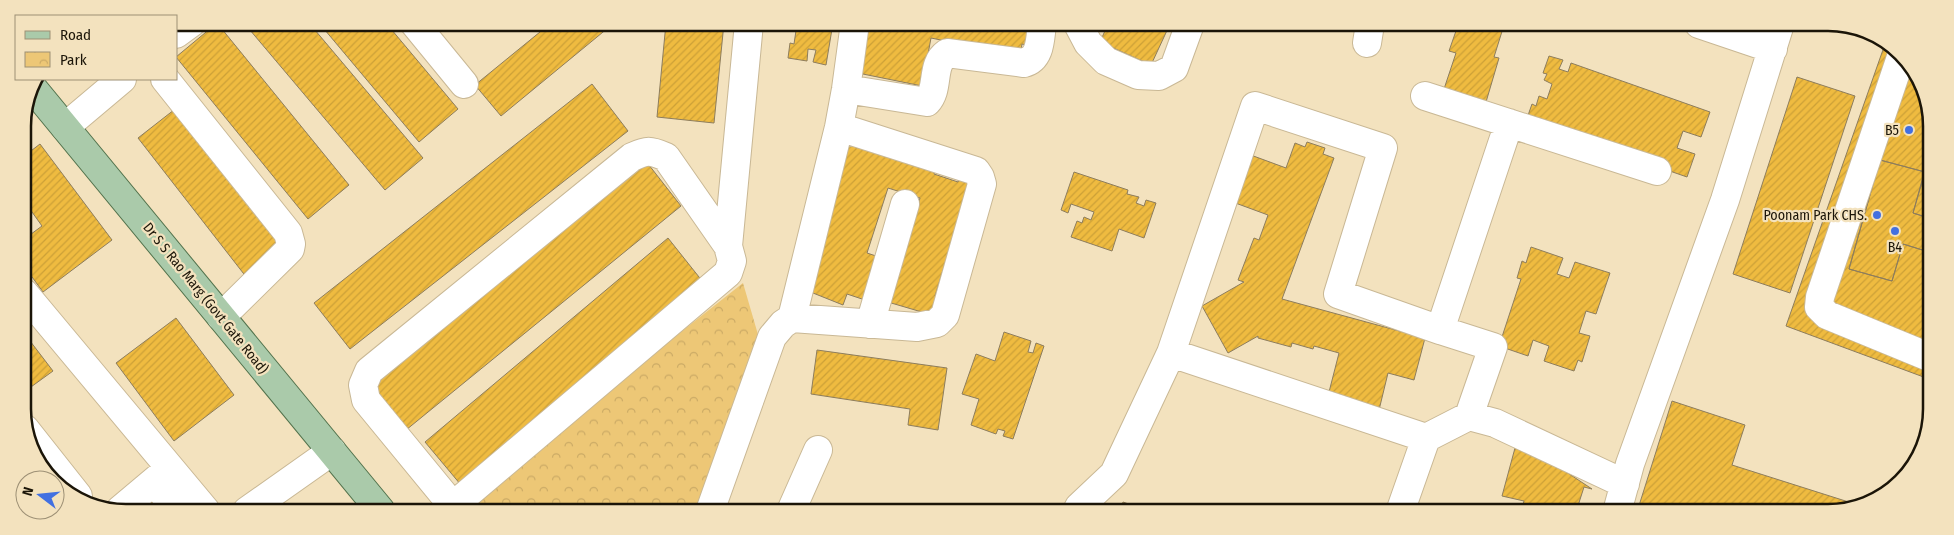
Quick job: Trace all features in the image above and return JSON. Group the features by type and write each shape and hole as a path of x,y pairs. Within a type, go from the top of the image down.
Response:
{"main road":[{"name":"Dr S S Rao Marg (Govt Gate Road)","path":"37,93 375,504"}],"street":[{"path":"421,31 464,84"},
{"path":"728,246 748,31"},
{"path":"792,318 839,127 854,31"},
{"path":"846,89 927,102 933,96 940,58 947,53 1024,63 1030,62 1036,57 1041,31"},
{"path":"1082,31 1088,43 1106,61 1138,75 1158,76 1174,68 1187,31"},
{"path":"1619,504 1630,464 1725,200 1777,37 1741,31"},
{"path":"1899,63 1820,297 1819,307 1827,315 1923,354"},
{"path":"65,127 121,80"},
{"path":"166,80 288,233 291,244 290,249 221,317"},
{"path":"1425,96 1657,170"},
{"path":"1082,504 1114,474 1171,353 1255,106 1384,148 1338,294 1440,330 1493,346 1469,416"},
{"path":"1440,330 1509,123"},
{"path":"712,504 772,337 783,324 792,318 928,326 937,323 945,315 982,184 980,177 976,171 839,127"},
{"path":"447,504 366,400 364,385 369,371 632,157 643,151 653,151 666,157 728,246 732,261 728,273 455,504"},
{"path":"870,324 905,204"},
{"path":"31,302 162,475 175,504"},
{"path":"1171,353 1426,438"},
{"path":"1403,504 1426,438 1469,416 1495,423 1625,484"},
{"path":"40,449 69,485"},
{"path":"794,504 818,450"},
{"path":"257,504 332,451"},
{"path":"127,504 162,475"},
{"path":"162,475 198,504"}],"green space":[{"path":"743,283 759,338 704,504 463,504"}],"building":[{"path":"207,31 224,31 349,185 308,219 178,59 178,55"},
{"path":"251,31 316,31 423,158 385,190"},
{"path":"326,31 393,31 458,109 419,142"},
{"path":"541,31 604,31 501,116 475,85"},
{"path":"665,31 723,31 714,123 657,117"},
{"path":"796,31 832,31 826,65 813,62 816,50 808,49 807,61 788,58 790,43 794,44"},
{"path":"860,31 1034,31 1031,46 1022,44 1020,56 931,38 922,86 853,72"},
{"path":"1105,31 1167,31 1151,65 1100,42"},
{"path":"1456,31 1502,31 1494,57 1499,58 1486,102 1444,89 1456,53 1449,51"},
{"name":"Poonam Park CHS.","path":"1883,49 1895,59 1910,79 1918,95 1922,113 1923,377 1786,326"},
{"path":"1549,56 1563,60 1559,69 1568,72 1571,63 1710,112 1701,137 1683,131 1677,148 1695,154 1687,177 1526,121 1532,104 1536,106 1539,96 1547,99 1552,84 1544,80 1547,74 1543,73"},
{"name":"B4","path":"1905,71 1918,95 1922,113 1923,177 1913,213 1923,216 1923,250 1903,244 1892,281 1849,269"},
{"name":"B5","path":"1905,71 1918,95 1921,107 1923,171 1880,160"},
{"path":"1797,77 1855,96 1790,293 1733,274"},
{"path":"592,84 628,131 350,349 314,303"},
{"path":"179,106 288,245 247,278 138,138"},
{"path":"848,137 937,165 934,174 958,182 960,175 971,179 935,296 947,300 932,315 881,300 889,274 898,276 920,198 888,188 867,253 879,257 865,300 847,294 843,305 803,289"},
{"path":"1307,142 1325,148 1323,154 1334,158 1282,299 1425,338 1414,380 1388,373 1379,410 1328,396 1339,353 1314,346 1313,349 1292,343 1291,347 1258,338 1258,336 1228,353 1202,306 1244,282 1238,280 1254,238 1259,240 1268,215 1230,201 1248,154 1286,168 1295,143 1305,147"},
{"path":"40,144 112,240 43,292 31,276 31,234 42,226 31,211 31,151"},
{"path":"645,160 681,206 406,430 369,385"},
{"name":"B4","path":"1880,160 1923,171 1923,179 1913,213 1923,216 1923,250 1903,244 1892,281 1849,269"},
{"path":"1074,172 1128,190 1127,194 1139,197 1136,203 1144,206 1146,200 1156,203 1144,238 1119,229 1112,251 1071,237 1077,221 1082,223 1084,217 1091,220 1094,212 1071,204 1068,213 1061,210"},
{"path":"668,238 703,282 461,485 425,442"},
{"path":"1531,247 1563,258 1557,274 1569,278 1575,262 1610,273 1596,314 1586,311 1579,333 1590,336 1582,362 1578,360 1574,371 1544,361 1549,346 1533,340 1528,356 1499,346 1521,279 1517,278 1522,261 1526,263"},
{"path":"176,318 234,395 174,441 116,363"},
{"path":"1004,332 1031,341 1028,352 1033,353 1036,343 1044,346 1013,439 1003,436 1005,431 998,429 996,434 971,425 979,399 962,394 976,354 995,361"},
{"path":"31,342 53,371 31,387"},
{"path":"817,350 947,368 938,430 908,425 910,409 811,394"},
{"path":"1672,401 1745,425 1732,465 1848,502 1834,504 1640,504"},
{"path":"1515,448 1542,456 1592,489 1584,487 1579,504 1523,504 1524,501 1502,496"},
{"path":"153,487 168,504 133,504"}],"place":[{"name":"B5","path":"1909,130"},
{"name":"Poonam Park CHS.","path":"1877,215"},
{"name":"B4","path":"1895,231"}]}
